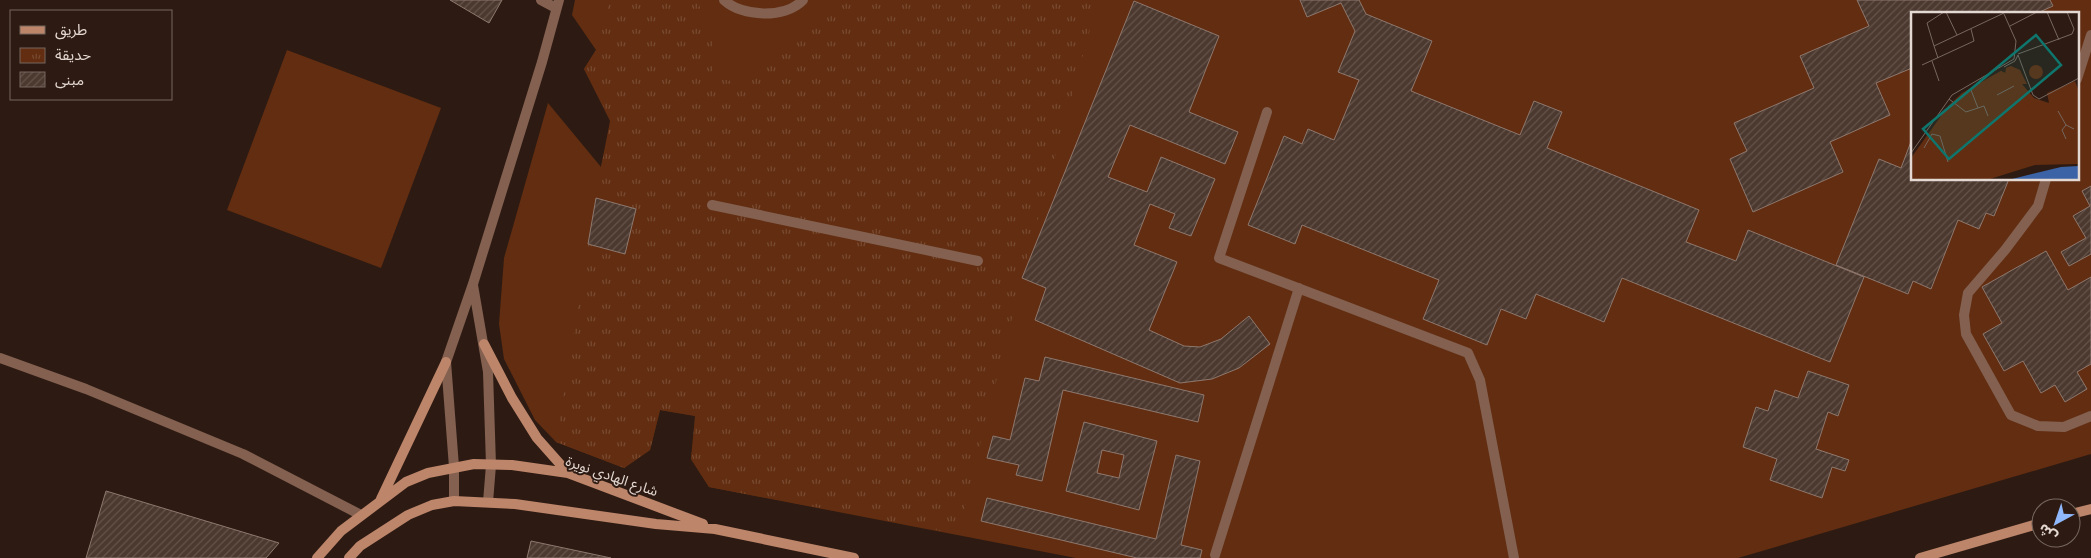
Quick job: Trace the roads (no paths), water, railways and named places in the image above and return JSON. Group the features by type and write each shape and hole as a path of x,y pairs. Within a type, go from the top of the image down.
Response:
{"street":[{"path":"381,500 446,362 473,284 542,62 557,4 541,0"},
{"path":"724,0 730,5 753,14 778,13 803,0"},
{"path":"2078,76 2091,35"},
{"path":"1267,112 1219,258 1468,353 1480,380 1514,558"},
{"path":"2046,180 2038,206 2005,250 1968,293 1964,315 1966,334 2012,415 2038,426 2064,427 2091,416"},
{"path":"712,205 978,261"},
{"path":"473,284 488,372 491,465 488,502"},
{"path":"1215,554 1299,288"},
{"path":"484,344 512,398 538,438 568,473"},
{"path":"0,358 86,389 243,454 361,515"},
{"path":"446,362 454,466 454,501"},
{"name":"شارع الهادي نويرة","path":"317,558 341,531 406,482 428,473 454,466 512,465 568,473 715,529"},
{"name":"شارع الهادي نويرة","path":"349,558 360,546 408,515 432,505 454,501 515,504 656,524 715,529 854,558"},
{"path":"1920,558 2031,526"}]}
